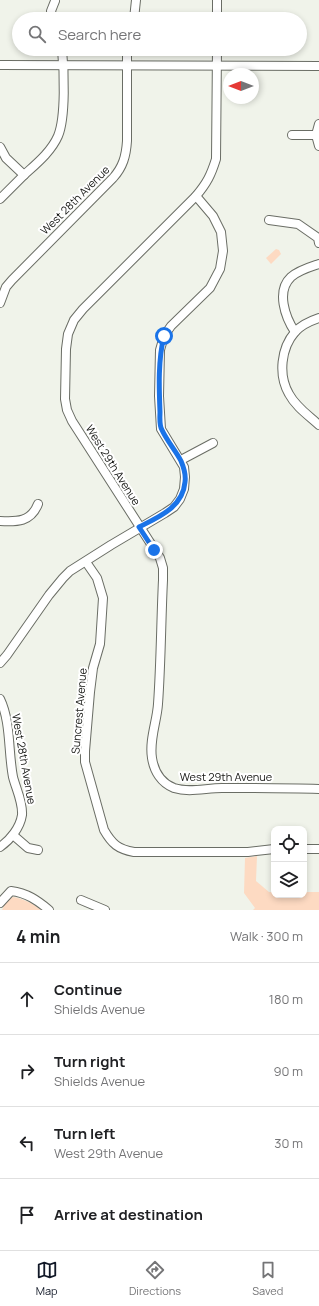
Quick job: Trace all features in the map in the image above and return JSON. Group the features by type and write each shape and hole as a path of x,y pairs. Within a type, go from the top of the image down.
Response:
{"street":[{"path":"135,12 136,0"},
{"path":"217,0 217,12"},
{"path":"52,12 52,7 55,1"},
{"path":"0,199 47,154 58,136 63,112 62,56"},
{"name":"West 28th Avenue","path":"0,303 6,287 12,280 113,178 121,167 126,151 127,141 128,56"},
{"name":"West 29th Avenue","path":"217,56 216,159 212,174 205,186 196,196 83,309 74,320 68,334 66,349 65,399 67,410 72,421 160,558 163,568 164,580 158,704 151,745 151,757 158,776 166,784 173,788 182,790 233,788 319,789"},
{"path":"0,65 319,66"},
{"path":"319,124 316,135 319,146"},
{"path":"292,135 316,135"},
{"path":"0,147 6,158 24,175"},
{"path":"0,663 56,586 70,571 139,527 165,513 174,507 180,499 184,488 184,467 161,429 159,396 160,350 164,336 171,326 210,288 220,269 223,250 221,232 213,216 196,196"},
{"path":"269,220 298,224 318,238 319,243"},
{"path":"295,332 283,301 284,289 290,278 300,271 319,264"},
{"path":"319,318 307,322 295,332 284,354 282,372 287,392 298,406 319,425"},
{"path":"181,460 213,443"},
{"path":"0,522 20,521 34,513 38,504"},
{"name":"Suncrest Avenue","path":"86,562 97,578 103,598 100,644 93,668 84,751 85,762 104,830 109,839 116,846 124,850 134,852 248,852 271,849"},
{"name":"West 28th Avenue","path":"0,698 5,714 13,776 22,807 20,824 13,835"},
{"path":"0,847 13,835 28,848 38,850"},
{"path":"307,849 319,849"},
{"path":"0,903 11,891 22,892 38,901 49,910"},
{"path":"82,900 105,910"}],"shaded area":[{"path":"276,249 279,250 281,254 271,264 266,258"},
{"path":"257,856 256,881 271,892 271,898 307,898 307,892 319,892 319,910 253,910 255,908 244,893 245,858"},
{"path":"13,897 28,902 41,910 2,910 7,899"}],"route":[{"path":"154,550 139,527 174,507 180,499 184,488 185,477 184,467 181,460 161,429 159,396 160,350 164,336"}]}
